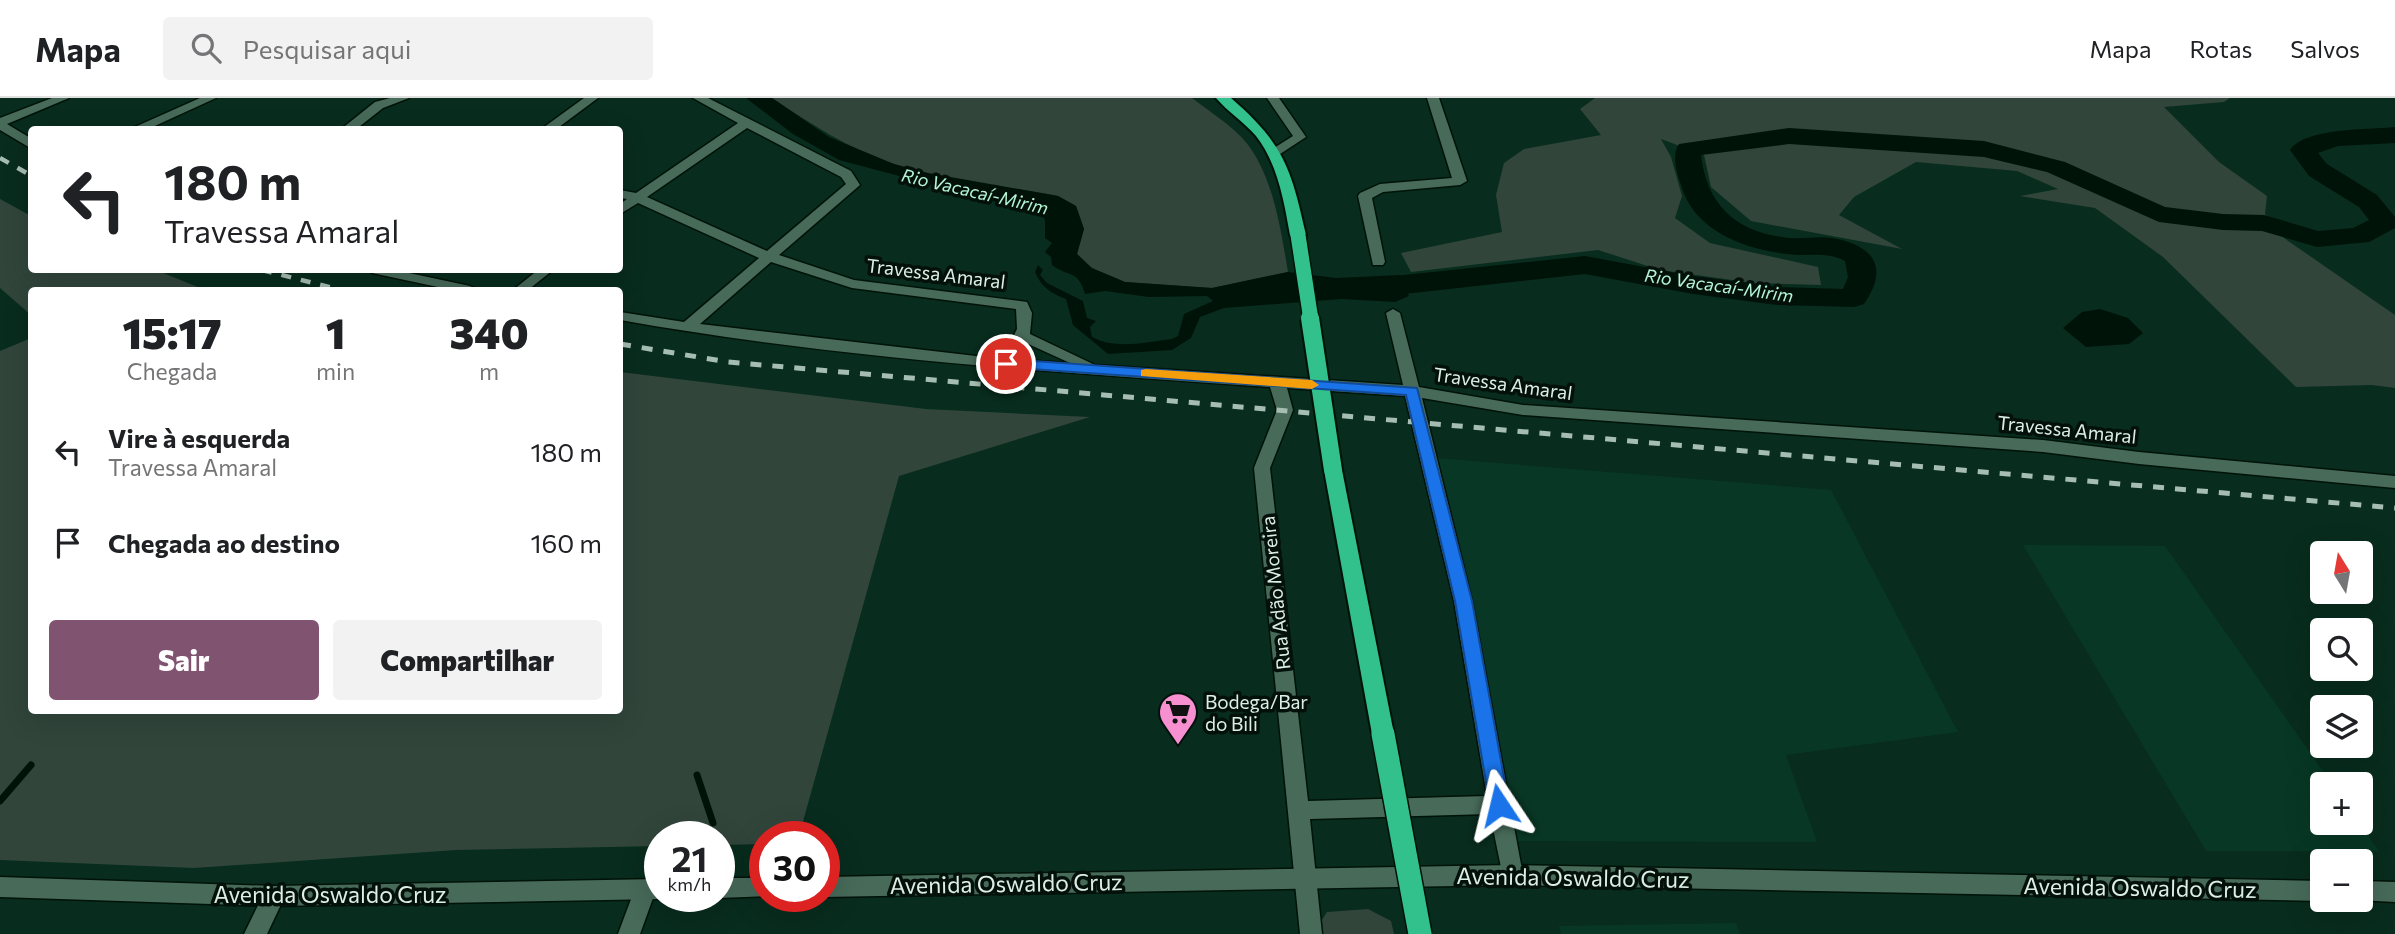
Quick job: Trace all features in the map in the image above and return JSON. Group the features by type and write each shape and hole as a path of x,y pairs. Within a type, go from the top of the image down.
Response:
{"highway":[{"path":"1223,98 1262,136 1274,154 1288,193 1298,235 1333,470 1420,934"}],"street":[{"path":"0,123 62,98"},
{"path":"143,126 210,98"},
{"path":"363,98 379,105"},
{"path":"351,126 379,105 403,98"},
{"path":"552,126 592,98"},
{"path":"687,327 853,185 846,174 699,98"},
{"path":"1273,98 1300,137 1274,154"},
{"path":"1378,262 1365,195 1380,188 1460,181 1433,98"},
{"path":"627,196 747,122"},
{"path":"0,123 28,142"},
{"path":"148,124 153,126"},
{"name":"Travessa Amaral","path":"627,196 767,256 852,284 1022,304 1027,316 1023,336"},
{"path":"391,273 456,287"},
{"path":"524,287 542,273"},
{"path":"1393,313 1463,601 1512,874"},
{"name":"Travessa Amaral","path":"623,316 687,327 1006,364 1412,391 1523,410 2043,446 2139,458 2395,482"},
{"path":"1006,364 1023,336 1096,370"},
{"name":"Rua Adão Moreira","path":"1277,382 1285,410 1262,468 1311,934"},
{"path":"1298,810 1499,805"},
{"name":"Avenida Oswaldo Cruz","path":"840,887 1512,874 2310,891"},
{"name":"Avenida Oswaldo Cruz","path":"0,887 274,896 644,890"},
{"path":"2373,891 2395,892"},
{"path":"255,934 274,896"},
{"path":"629,934 644,905"}],"shaded area":[{"path":"772,98 1192,98 1235,131 1248,144 1258,160 1272,196 1288,272 1212,288 1125,282 1091,268 1077,254 1084,229 1076,206 1058,196 955,179 894,164 846,143"},
{"path":"1595,98 2230,98 2224,102 2164,107 2219,162 2267,196 2265,214 2284,238 2395,315 2395,388 2372,385 2296,387 2163,257 2095,208 2020,196 2058,189 2017,171 1916,162 1854,197 1839,215 1902,249 1751,221 1711,187 1704,155 1661,139 1671,157 1682,196 1675,218 1710,243 1818,267 1821,285 1754,283 1660,270 1598,250 1411,272 1401,253 1502,232 1496,195 1504,163 1524,149 1601,135 1580,109"},
{"path":"0,199 28,214 28,273 163,273 198,287 28,287 28,312 0,288"},
{"path":"28,339 28,714 623,714 623,372 926,409 1090,417 899,476 803,821 749,821 749,844 735,845 735,821 644,821 644,846 456,850 194,868 0,860 0,351"},
{"path":"1436,458 1831,490 1958,732 1786,755 1817,842 1514,841"},
{"path":"2023,545 2165,546 2310,753 2310,758 2314,758 2324,772 2310,772 2310,835 2368,835 2379,851 2206,851"},
{"path":"1368,909 1391,921 1394,934 1323,934 1320,923 1327,912"},
{"path":"1736,923 1740,934 1561,934 1559,926"}],"water":[{"name":"Rio Vacacaí-Mirim","path":"746,98 772,98 829,137 894,164 928,173 1058,196 1076,206 1084,229 1077,254 1092,268 1125,282 1212,288 1288,272 1336,278 1400,275 1409,296 1395,302 1342,299 1224,308 1200,317 1191,338 1172,350 1108,354 1073,325 1066,299 1040,282 1035,272 1038,265 1043,270 1040,275 1047,283 1083,301 1087,318 1096,321 1090,327 1092,337 1111,343 1131,344 1172,339 1178,336 1184,314 1213,301 1207,296 1149,297 1105,291 1085,294 1076,277 1052,265 1051,257 1045,252 1052,243 1045,238 1045,220 1042,213 1031,207 986,199 839,160 793,134"},
{"path":"2100,309 2128,318 2143,333 2129,344 2086,347 2063,328 2082,312"}],"waterway":[{"name":"Rio Vacacaí-Mirim","path":"1356,287 1404,285 1585,265 1693,285 1777,296 1854,298 1862,277 1859,257 1836,248 1789,246 1749,237 1732,230 1717,219 1696,190 1690,171 1688,149 1789,136 1984,149 2056,167 2159,214 2223,222 2264,223 2317,239 2359,236 2385,222 2368,201 2318,170 2303,150 2338,139 2395,135"},
{"path":"0,801 31,765"},
{"path":"697,775 712,821"}],"railway":[{"path":"0,158 28,174"},
{"path":"274,273 329,287"},
{"path":"623,344 728,362 2395,508"}],"slow traffic":[{"path":"1146,373 1312,385"}],"place":[{"name":"Bodega/Bar do Bili","path":"1178,746"}],"route":[{"path":"1006,364 1412,391 1463,601 1499,805"}]}
